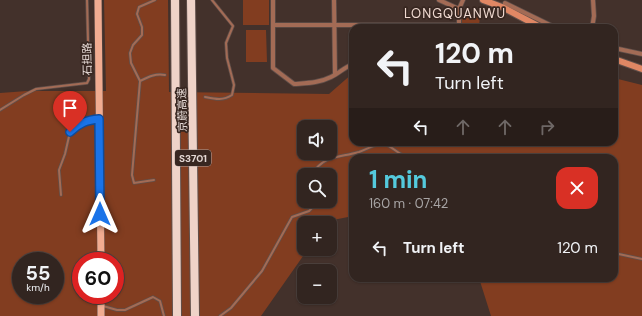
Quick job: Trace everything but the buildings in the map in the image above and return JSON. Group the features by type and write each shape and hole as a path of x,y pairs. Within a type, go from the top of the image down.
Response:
{"highway":[{"name":"京蔚高速","path":"175,0 177,316"},
{"name":"京蔚高速","path":"191,0 195,316"}],"main road":[{"name":"石担路","path":"98,0 101,252"},
{"path":"101,305 101,316"}],"street":[{"path":"273,0 273,68 294,84 320,82 349,66"},
{"path":"334,0 335,74"},
{"path":"439,0 460,9"},
{"path":"459,24 460,9 463,0"},
{"path":"483,0 505,4 548,24"},
{"path":"593,0 594,16 593,24"},
{"path":"505,4 536,24"},
{"path":"273,25 349,25"},
{"path":"618,49 642,54"},
{"path":"618,60 642,69"}],"lane":[{"path":"1,108 36,89 87,83 89,79 87,0"},
{"path":"154,180 134,183 132,175 140,81 131,63 130,53 133,45 142,34 142,27 137,14 139,7 155,0"},
{"path":"205,97 219,100 228,98 232,95 234,85 227,58 226,43 233,26 212,0"},
{"path":"140,81 152,75 166,75"},
{"path":"61,195 59,170 65,154 70,132 77,125 89,120 99,119"},
{"path":"350,154 360,152 374,146"},
{"path":"388,146 399,154"},
{"path":"317,168 319,165 334,157 349,154"},
{"path":"220,316 231,308 262,271 292,217 309,211 312,208"},
{"path":"618,253 642,259"},
{"path":"101,305 117,310 125,310 153,297 160,301 164,316"}],"shaded area":[{"path":"104,0 168,0 169,92 329,94 349,76 349,146 618,146 618,79 642,85 642,316 491,316 480,282 618,282 618,154 349,154 349,217 337,219 337,216 297,216 297,256 303,256 261,316 0,316 0,93 27,91 106,91"},
{"path":"243,0 269,0 269,25 243,25"},
{"path":"462,13 480,13 479,24 462,24"},
{"path":"246,30 266,30 267,62 246,62"}],"district":[{"name":"LONGQUANWU","path":"455,13"}],"route":[{"path":"70,132 77,125 89,120 99,119 100,214"}]}
